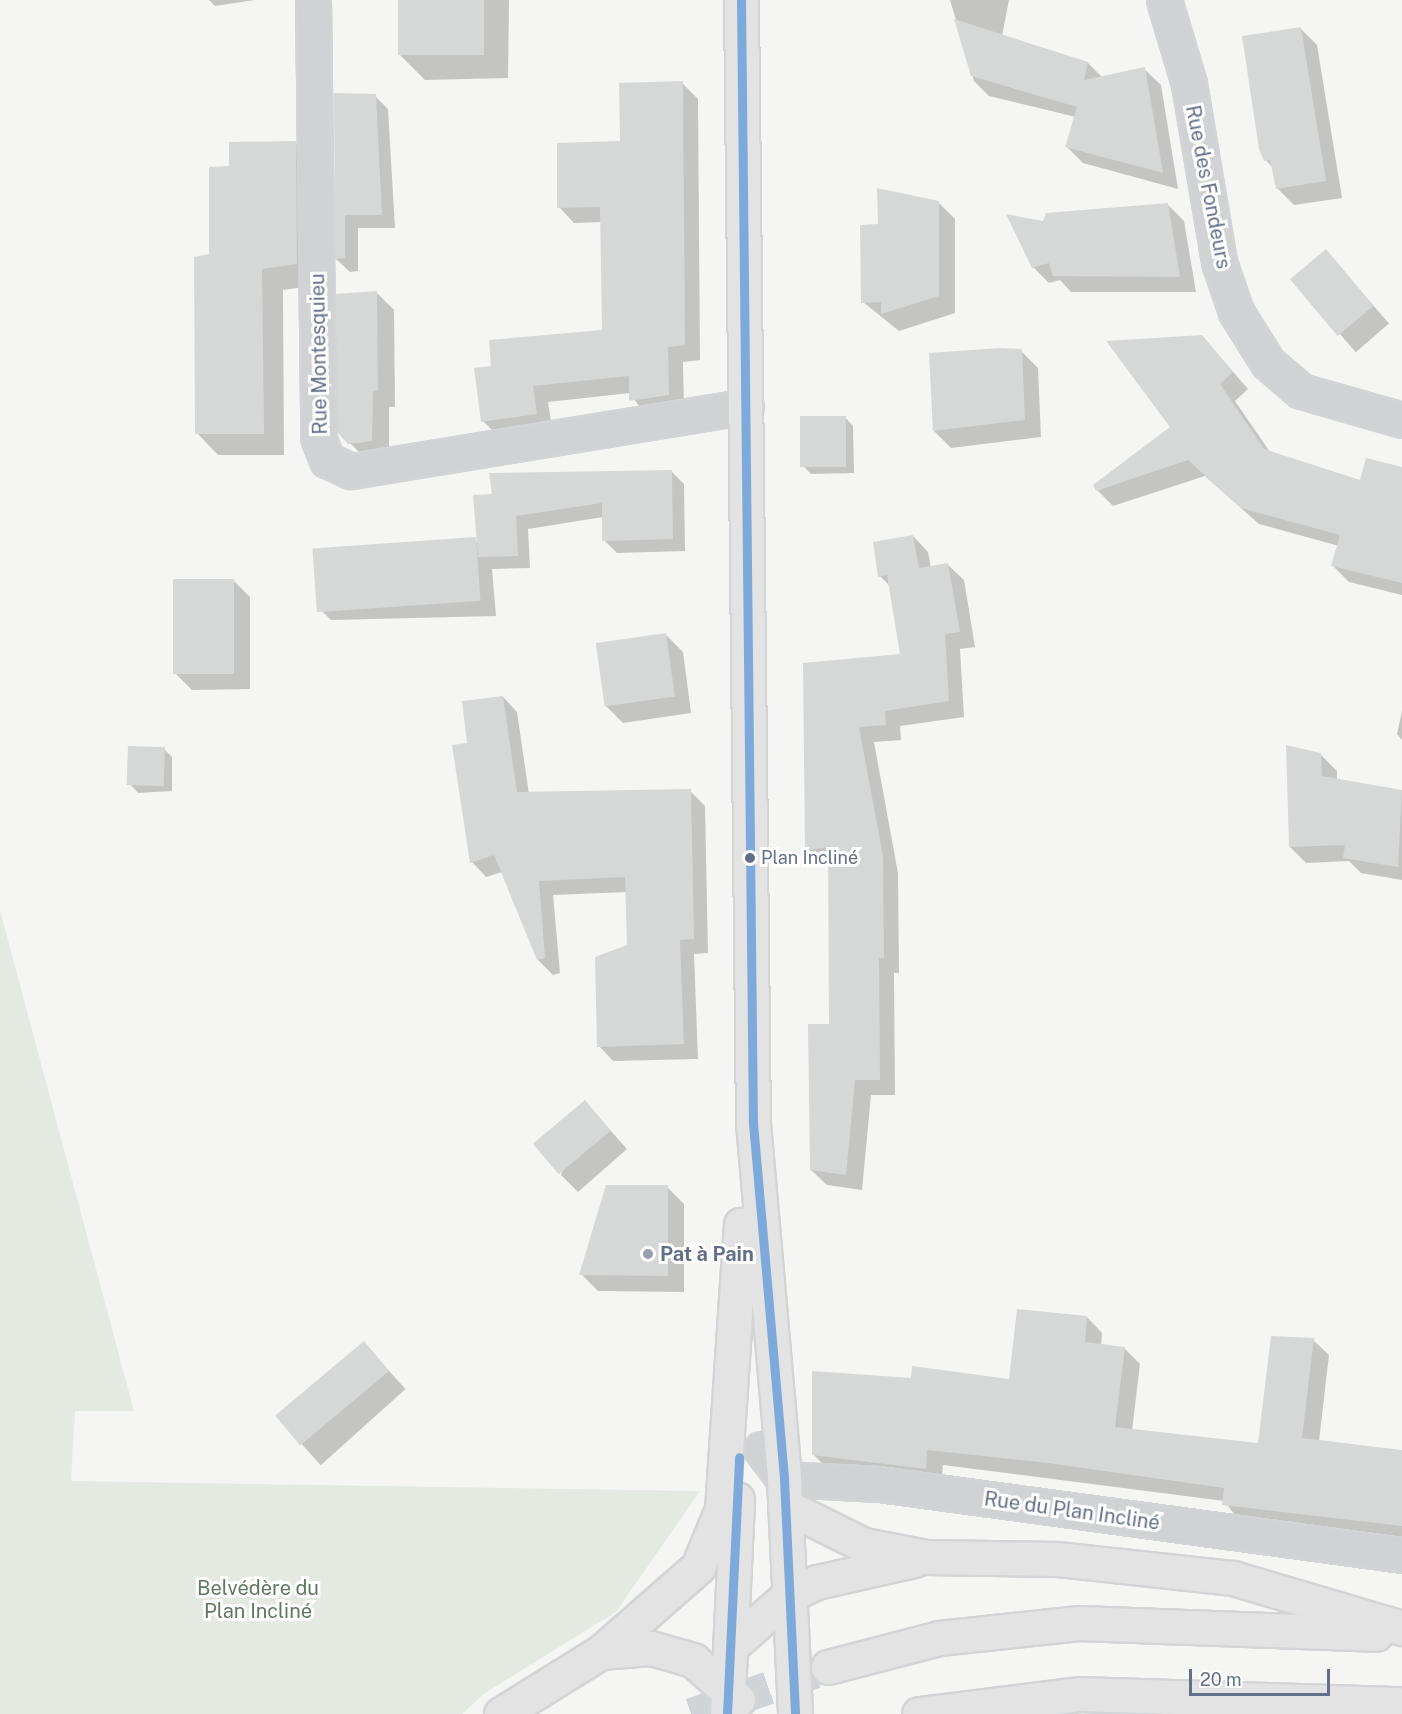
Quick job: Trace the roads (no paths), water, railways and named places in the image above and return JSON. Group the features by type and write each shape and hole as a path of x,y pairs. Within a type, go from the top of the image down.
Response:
{"main road":[{"path":"741,0 753,1123 785,1492 773,1714"},
{"path":"501,1714 601,1652 698,1567 716,1526 724,1480 741,1225 753,1123"},
{"path":"741,1225 761,1449 779,1605 795,1714"},
{"path":"727,1700 742,1378 741,1225"},
{"path":"785,1492 864,1545 926,1557 1057,1558 1233,1578 1402,1628"},
{"path":"730,1647 779,1605 817,1582 926,1557"},
{"path":"828,1667 939,1638 1078,1623 1402,1635"},
{"path":"601,1652 651,1648 693,1660 727,1700 746,1714"},
{"path":"919,1714 1079,1694 1402,1704"}],"street":[{"name":"Rue Montesquieu","path":"313,0 318,437 327,460 351,471 746,406"},
{"name":"Rue des Fondeurs","path":"1164,0 1189,84 1219,262 1236,312 1268,363 1301,391 1402,420"},
{"path":"761,1449 785,1492"},
{"name":"Rue du Plan Incliné","path":"785,1492 879,1485 1399,1556"}],"tunnel":[{"path":"691,1714 828,1667"}],"place":[{"name":"Plan Incliné","path":"750,858"},
{"name":"Pat à Pain","path":"648,1254"}],"park label":[{"name":"Belvédère du Plan Incliné","path":"258,1600"}]}
